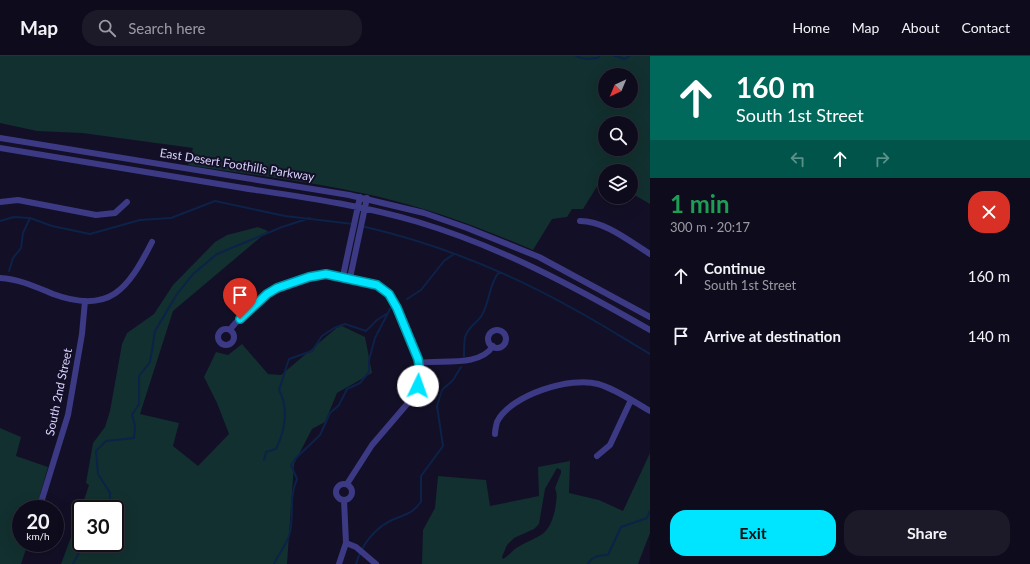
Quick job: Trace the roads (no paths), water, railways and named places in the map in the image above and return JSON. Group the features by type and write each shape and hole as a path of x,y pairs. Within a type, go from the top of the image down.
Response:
{"street":[{"name":"East Desert Foothills Parkway","path":"0,138 364,198 424,213 467,228 539,257 649,315"},
{"name":"East Desert Foothills Parkway","path":"0,148 358,207 418,222 466,239 546,272 650,330"},
{"path":"343,276 358,207 364,198"},
{"path":"350,278 366,209 364,198"},
{"path":"0,202 18,200 96,214 115,213 127,202"},
{"path":"580,221 590,221 602,225 650,254"},
{"path":"0,278 22,282 63,297 85,301 100,300 125,286 138,270 152,242"},
{"path":"230,330 258,302 277,288 318,275 326,274 343,276 377,285 389,294 394,302 419,363 420,377 414,396 372,446 347,484"},
{"name":"South 2nd Street","path":"42,500 68,415 82,334 85,301"},
{"path":"643,326 649,315"},
{"path":"419,363 465,360 487,353 493,346"},
{"path":"495,434 497,422 512,406 555,384 585,381 599,384 650,411"},
{"path":"598,456 610,445 631,400"},
{"path":"340,484 347,484 351,488 352,493 349,498 344,500 338,498 336,490 340,484"},
{"path":"339,564 346,543 344,500"},
{"path":"346,543 356,547 376,564"}],"waterway":[{"path":"576,56 587,59 598,58 599,56"},
{"path":"615,56 625,59 629,56"},
{"path":"0,221 14,217 30,218 52,226 90,234 140,220 171,218 215,201 285,216 353,224"},
{"path":"9,271 13,258 21,248 23,233 30,218"},
{"path":"110,500 110,493 98,474 96,451 106,441 134,438 135,426 132,415 139,404 139,376 150,362 155,331 177,294 193,274 217,254 282,227 310,218"},
{"path":"361,226 418,241 501,273 554,298 650,354"},
{"path":"407,299 421,290 444,261 454,254"},
{"path":"464,356 466,334 485,310 491,287 499,272"},
{"path":"274,564 288,539 291,529 292,501 294,486 297,479 291,465 295,459 320,435 330,413 339,405 347,389 360,383 369,372 369,360 375,338 390,309"},
{"path":"264,460 266,452 276,449 284,427 284,404 279,390 289,359 312,351 322,336 334,328 345,324 366,331 377,320 388,313"},
{"path":"356,564 364,545 378,529 390,521 410,512 421,502 421,476 443,446 437,406 442,390 453,380 461,367"},
{"path":"588,564 591,559 608,555 621,527 647,518 650,511"},
{"path":"73,564 79,552"}]}
